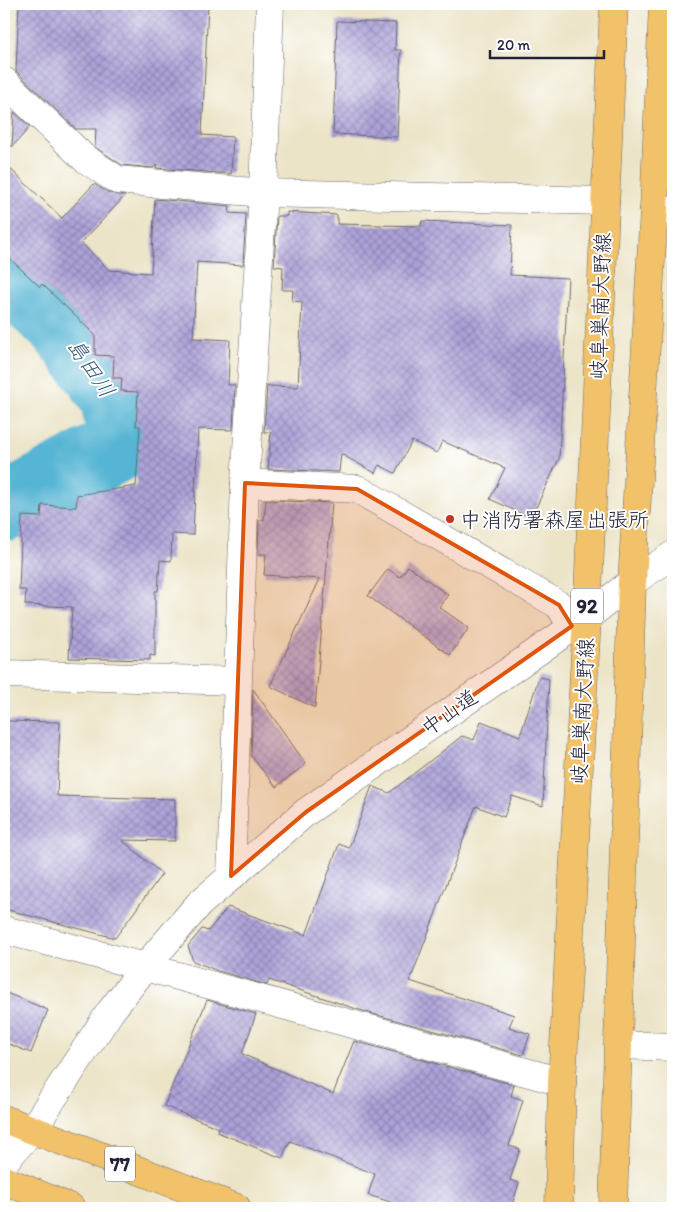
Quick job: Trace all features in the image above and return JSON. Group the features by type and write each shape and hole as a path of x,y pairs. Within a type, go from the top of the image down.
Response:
{"main road":[{"name":"岐阜巣南大野線","path":"559,1208 579,622 605,201 614,4"},
{"name":"92","path":"614,1208 632,582 664,210 663,4"},
{"name":"77","path":"4,1119 237,1208"},
{"path":"4,1180 70,1208"}],"street":[{"path":"231,876 245,483 263,193 270,4"},
{"path":"4,81 84,158 117,180 263,193 605,201"},
{"path":"245,483 357,489 559,605 579,622"},
{"name":"中山道","path":"32,1130 110,1012 145,967 199,904 306,812 673,555"},
{"path":"4,674 237,682"},
{"path":"4,930 562,1082"},
{"path":"619,1045 673,1048"},
{"path":"4,1162 32,1130"}],"highlighted area":[{"path":"245,483 357,489 559,605 572,626 306,812 231,876"}],"building":[{"path":"19,4 208,4 202,135 233,137 231,174 156,168 157,164 153,168 122,165 95,147 96,129 76,129 16,71"},
{"path":"337,21 396,23 395,50 401,50 397,137 333,134"},
{"path":"14,112 30,127 12,147"},
{"path":"4,163 62,218 94,184 109,193 125,196 81,243 109,270 151,273 155,199 230,206 229,213 246,214 243,265 197,262 193,338 230,340 228,385 235,385 233,430 198,429 193,535 172,534 171,561 160,560 158,591 155,591 155,656 150,655 150,660 69,658 72,607 25,605 26,590 19,590 22,516 41,517 42,505 76,507 77,495 136,486 140,426 136,426 138,392 121,391 122,378 113,378 114,356 95,355 95,335 42,284 40,287 4,253"},
{"path":"287,212 337,215 337,224 421,226 422,221 512,225 510,275 568,278 559,459 531,518 490,499 505,468 442,441 437,453 412,441 395,473 379,465 375,473 341,454 339,472 268,469 271,432 264,432 267,386 298,387 302,302 292,301 293,290 282,290 283,267 274,266 277,216 287,216"},
{"path":"266,500 332,503 315,708 270,686 320,579 264,575 266,554 258,554 259,520 264,520"},
{"path":"408,566 448,595 439,607 469,628 450,655 368,596 388,569 400,577"},
{"path":"539,677 549,679 543,806 512,796 504,817 476,806 410,981 514,1015 509,1027 530,1034 523,1055 366,1012 269,980 267,985 218,971 193,961 188,946 202,929 208,931 228,907 306,935 339,844 349,848 372,786 389,793 462,736 474,740 481,721 520,736"},
{"path":"253,689 306,764 276,787 251,756"},
{"path":"4,721 60,722 57,796 175,799 175,841 122,840 162,874 115,938 4,909"},
{"path":"4,992 48,1010 31,1053 4,1042"},
{"path":"207,1000 256,1014 242,1054 333,1094 354,1041 514,1085 511,1096 523,1100 509,1146 520,1149 510,1180 519,1183 511,1208 410,1208 368,1195 375,1174 290,1141 282,1158 217,1132 219,1128 164,1106"}],"waterway":[{"name":"島田川","path":"4,273 61,325 101,377 115,400 122,445 4,508"}],"place":[{"name":"中消防署森屋出張所","path":"450,519"}]}
